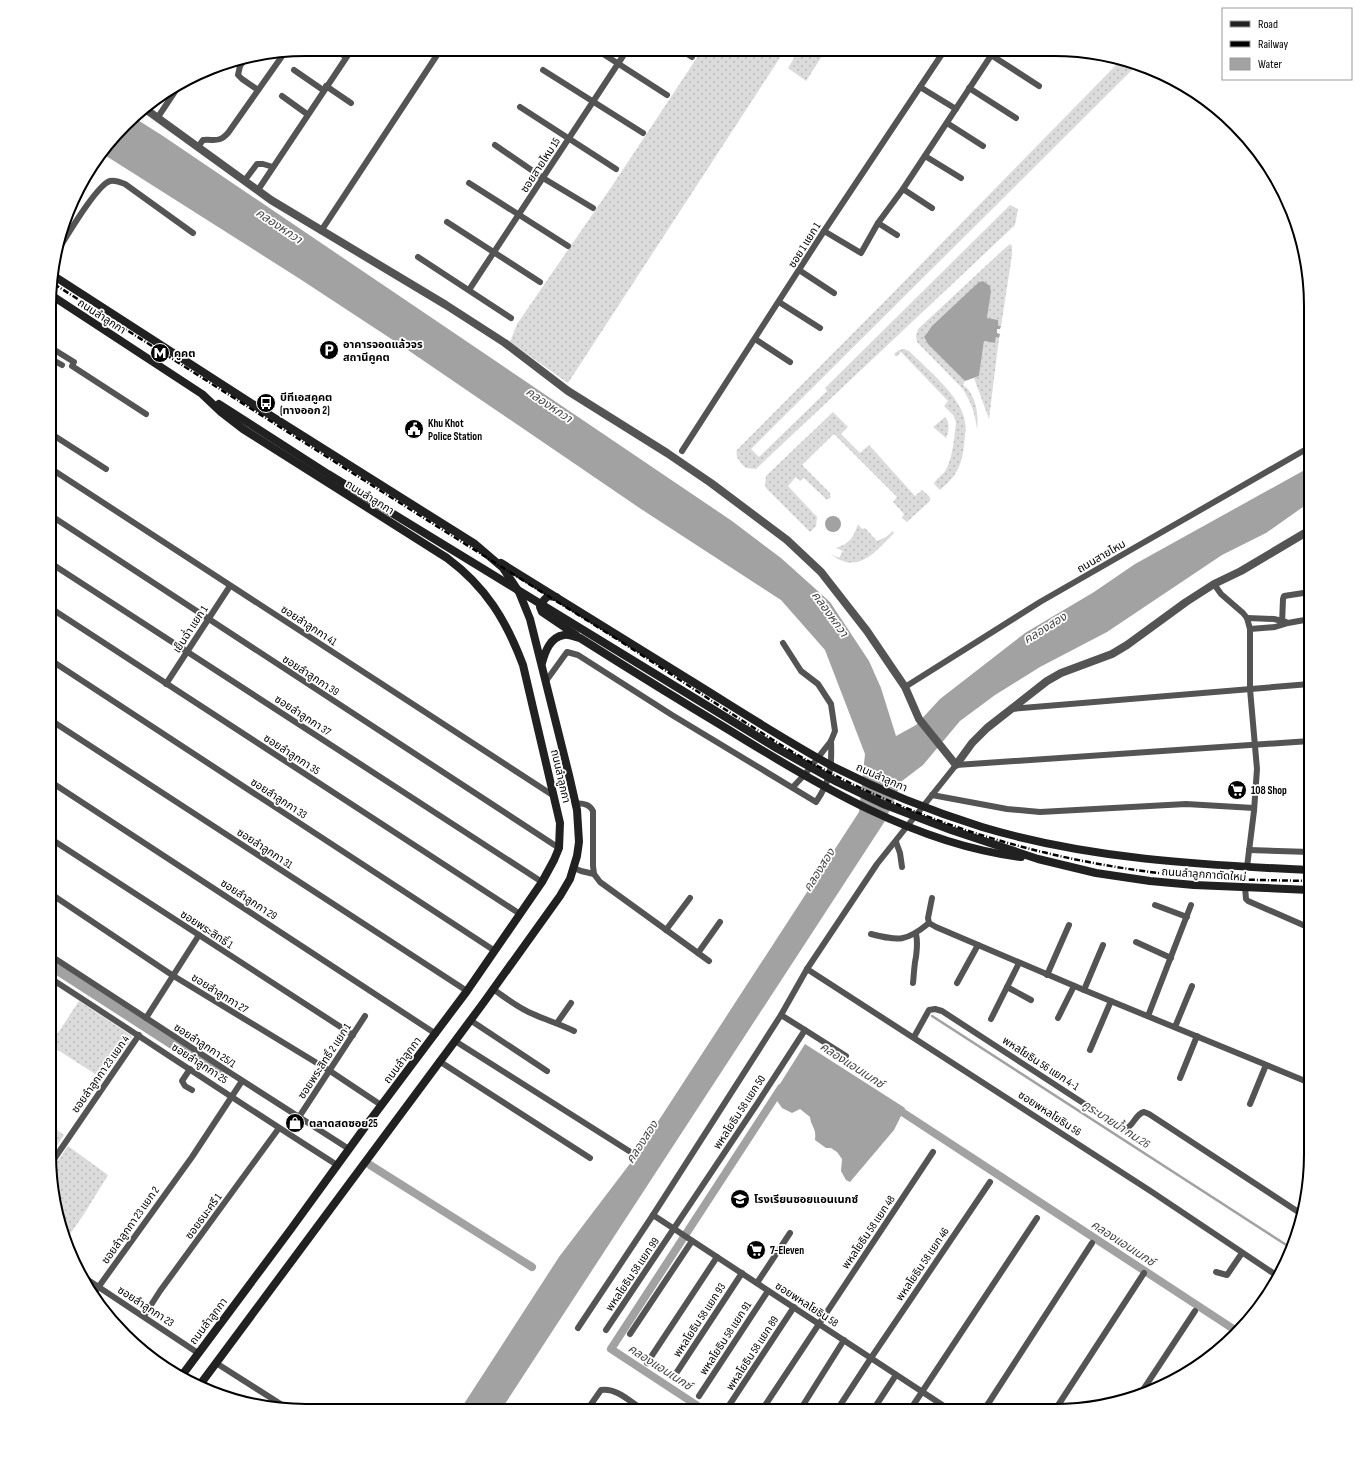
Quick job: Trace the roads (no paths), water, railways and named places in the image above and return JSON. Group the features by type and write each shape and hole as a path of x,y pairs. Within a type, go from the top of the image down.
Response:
{"main road":[{"name":"ถนนลำลูกกา","path":"58,278 262,410 475,544 502,568 519,592 530,619 575,803 579,842 574,868 570,879 560,896 455,1041 202,1381"},
{"name":"ถนนลำลูกกา","path":"56,299 328,474 801,762 862,794 904,813 1038,859 1096,873"},
{"name":"ถนนลำลูกกา","path":"184,1372 381,1105 468,991 496,951 542,882 554,860 559,848 560,824 523,665 515,643 504,622 486,594 463,570 447,558 243,429 221,412 202,394"},
{"name":"ถนนลำลูกกา","path":"490,556 805,751 851,775 934,810 983,827 1038,842 1102,854"},
{"path":"557,598 548,596 540,608 542,612 580,638 681,701 809,778 841,795 920,831 989,852 1038,859"},
{"path":"542,664 545,653 553,641 565,635 580,638"},
{"name":"ถนนลำลูกกาตัดใหม่","path":"1102,854 1171,862 1247,868 1304,870"},
{"name":"ถนนลำลูกกาตัดใหม่","path":"1096,873 1179,884 1304,890"}],"street":[{"path":"321,231 436,56"},
{"path":"606,56 667,95"},
{"name":"ซอยสายไหม 15","path":"469,290 623,56"},
{"name":"ซอย 1 แยก 1","path":"682,450 824,231 941,56"},
{"path":"824,231 860,253 878,223 925,156 990,56"},
{"path":"996,56 1039,86"},
{"path":"258,190 346,57"},
{"path":"198,147 203,140 219,140 223,139 228,134 280,58"},
{"path":"241,65 238,75 258,90"},
{"path":"294,70 351,103"},
{"path":"543,70 643,133"},
{"path":"920,87 956,109"},
{"path":"970,88 1016,118"},
{"path":"158,117 173,94"},
{"path":"282,96 307,114"},
{"path":"520,107 568,140 616,169"},
{"path":"149,112 258,190 321,231 446,305 505,343 568,391 667,452 787,540 821,572 872,638 905,687 919,719 956,764"},
{"path":"947,123 983,146"},
{"path":"494,145 543,178 592,208"},
{"path":"925,156 961,178"},
{"path":"245,180 257,164 273,167"},
{"path":"66,237 99,190 106,183 111,181 118,181 125,184 193,233"},
{"path":"468,183 568,246"},
{"path":"902,190 932,208"},
{"path":"447,222 540,282"},
{"path":"878,223 897,235"},
{"path":"418,257 511,318"},
{"path":"799,270 834,293"},
{"path":"779,302 820,328"},
{"path":"755,339 790,362"},
{"path":"56,351 74,362 72,366 146,414"},
{"path":"56,362 62,365"},
{"path":"56,437 106,469"},
{"name":"ถนนสายไหม","path":"905,687 1040,602 1304,450"},
{"name":"ซอยลำลูกกา 41","path":"56,472 554,796"},
{"name":"ซอยลำลูกกา 39","path":"56,519 208,620 559,848"},
{"path":"578,1328 653,1215 781,1015 808,969 877,864 896,842 972,743 987,728 1011,709 1061,673 1112,654 1214,584 1241,571 1304,534"},
{"name":"ซอยลำลูกกา 37","path":"56,567 542,882"},
{"path":"1214,584 1221,594 1247,618 1250,628 1250,689 1257,769 1247,868"},
{"name":"เย็นฉ่ำ แยก 1","path":"166,684 230,586"},
{"path":"1284,623 1284,596 1304,593"},
{"name":"ซอยลำลูกกา 35","path":"56,612 520,914"},
{"path":"1247,618 1274,619 1284,623"},
{"path":"1250,628 1275,627 1284,623 1304,621"},
{"path":"783,643 801,671 818,684 831,704 835,731 830,741 806,773 792,787"},
{"path":"546,681 567,652 578,654 678,719 816,802 829,780 831,759 830,741"},
{"name":"ซอยลำลูกกา 33","path":"56,664 496,951"},
{"path":"1011,709 1304,684"},
{"name":"ซอยลำลูกกา 31","path":"56,725 468,991"},
{"path":"956,764 1304,741"},
{"name":"ซอยลำลูกกา 29","path":"56,785 436,1034"},
{"path":"932,795 1007,809 1040,812 1186,804 1254,808"},
{"path":"575,803 587,804 594,810 593,866 594,874 600,882 709,961"},
{"path":"896,842 900,853 902,867"},
{"name":"ซอยพระสิทธิ์ 1","path":"56,843 353,1035"},
{"path":"1249,850 1304,852"},
{"path":"574,868 594,874"},
{"path":"1245,888 1246,899 1248,902 1304,925"},
{"name":"ซอยลำลูกกา 27","path":"56,897 172,975 330,1071 381,1105"},
{"path":"666,930 690,898"},
{"path":"929,924 928,918 932,898"},
{"path":"1155,905 1187,917"},
{"path":"1148,1016 1191,905"},
{"path":"698,953 720,922"},
{"path":"872,934 892,940 904,938 916,934 929,924"},
{"path":"929,924 1047,975 1175,1026 1304,1081"},
{"path":"1047,975 1069,924"},
{"path":"913,983 918,950 916,934"},
{"path":"146,1018 198,935"},
{"path":"1136,942 1171,958"},
{"path":"957,983 978,944"},
{"path":"1084,990 1103,945"},
{"name":"ซอยลำลูกกา 25/1","path":"56,959 349,1149"},
{"path":"992,1019 1019,963"},
{"name":"ซอยพหลโยธิน 56","path":"808,969 1152,1192 1274,1274"},
{"name":"ซอยลำลูกกา 25","path":"56,982 338,1165"},
{"path":"1058,1018 1074,986"},
{"path":"1175,1026 1192,986"},
{"path":"1007,987 1031,1000"},
{"path":"493,989 522,1009 574,1031"},
{"path":"1090,1050 1111,1001"},
{"path":"557,1023 571,1003"},
{"name":"พหลโยธิน 56 แยก 4-1","path":"914,1037 929,1010 935,1009 942,1011 1125,1129 1130,1127 1140,1113 1144,1112 1149,1114 1297,1211"},
{"path":"781,1015 846,1056"},
{"name":"ซอยพระสิทธิ์ 2 แยก 1","path":"299,1117 365,1016"},
{"path":"470,1020 547,1071"},
{"name":"พหลโยธิน 58 แยก 50","path":"674,1228 805,1030"},
{"name":"ซอยลำลูกกา 23 แยก 4","path":"56,1156 139,1035"},
{"path":"1180,1078 1197,1036"},
{"path":"455,1041 629,1151"},
{"path":"439,1062 590,1158"},
{"path":"1250,1104 1266,1065"},
{"path":"190,1069 182,1082 185,1086 192,1090"},
{"name":"ซอยลำลูกกา 23 แยก 2","path":"96,1290 178,1174 192,1157 233,1097 242,1081"},
{"name":"ซอยธนะศรี 1","path":"144,1316 164,1285 279,1128"},
{"name":"พหลโยธิน 58 แยก 48","path":"766,1404 933,1152"},
{"name":"พหลโยธิน 58 แยก 46","path":"841,1404 990,1182"},
{"name":"ซอยพหลโยธิน 58","path":"653,1215 939,1404"},
{"path":"914,1404 1037,1218"},
{"name":"พหลโยธิน 58 แยก 99","path":"606,1330 674,1228"},
{"path":"757,1283 790,1233"},
{"path":"630,1334 690,1239"},
{"path":"988,1404 1092,1243"},
{"path":"1216,1272 1227,1275 1242,1253"},
{"path":"647,1363 717,1257"},
{"name":"พหลโยธิน 58 แยก 93","path":"673,1378 742,1273"},
{"path":"1059,1404 1144,1273"},
{"name":"ซอยลำลูกกา 23","path":"91,1282 198,1353"},
{"name":"พหลโยธิน 58 แยก 91","path":"699,1396 768,1290"},
{"name":"พหลโยธิน 58 แยก 89","path":"730,1404 794,1307"},
{"path":"1145,1387 1195,1311"},
{"path":"804,1404 844,1340"},
{"path":"216,1363 278,1402"},
{"path":"877,1404 896,1375"},
{"path":"592,1404 602,1390 607,1389 615,1392 634,1404"}],"water":[{"path":"138,120 732,521 781,558 830,602 869,661 881,688 896,736 916,725 940,699 1025,633 1094,592 1135,564 1304,470 1304,506 1266,533 1222,555 1107,632 1040,667 995,695 960,721 923,765 902,781 885,821 505,1404 464,1404 559,1257 635,1157 859,812 865,754 825,650 781,600 641,509 402,346 300,279 106,156 118,141"},
{"path":"983,281 990,286 991,292 987,318 998,320 998,326 1001,326 1000,329 997,329 997,333 1000,334 999,338 996,337 995,343 984,341 979,376 965,381 928,344 924,337 932,326 979,282"},
{"path":"833,516 839,518 841,524 839,530 833,532 827,530 825,524 827,518"},
{"path":"56,962 227,1074 222,1082 56,975"},
{"path":"805,1044 905,1108 894,1130 850,1182 846,1180 841,1171 842,1159 837,1152 831,1148 826,1148 815,1140 815,1130 811,1123 810,1117 800,1109 792,1113 782,1108 773,1095"}],"waterway":[{"name":"คูระบายน้ำ กม.26","path":"932,1016 1287,1245"},
{"name":"คลองแอนเนกซ์","path":"695,1404 611,1349 781,1088"},
{"name":"คลองแอนเนกซ์","path":"896,1108 1233,1329"},
{"path":"370,1165 532,1267"}],"railway":[{"path":"57,286 601,629 763,734 806,760 868,792 932,818 981,835 1091,863 1193,877 1243,880 1304,881"}],"place":[{"name":"อาคารจอดแล้วจร สถานีคูคต","path":"329,350"},
{"name":"คูคต","path":"160,353"},
{"name":"บีทีเอสคูคต (ทางออก 2)","path":"266,403"},
{"name":"Khu Khot Police Station","path":"414,429"},
{"name":"108 Shop","path":"1237,790"},
{"name":"ตลาดสดซอย25","path":"295,1123"},
{"name":"โรงเรียนซอยแอนเนกซ์","path":"740,1199"},
{"name":"7-Eleven","path":"756,1250"}],"water label":[{"name":"คลองหกวา","path":"279,226"},
{"name":"คลองหกวา","path":"549,405"},
{"name":"คลองหกวา","path":"830,614"},
{"name":"คลองสอง","path":"1045,628"},
{"name":"คลองสอง","path":"819,870"},
{"name":"คลองสอง","path":"642,1142"}]}
